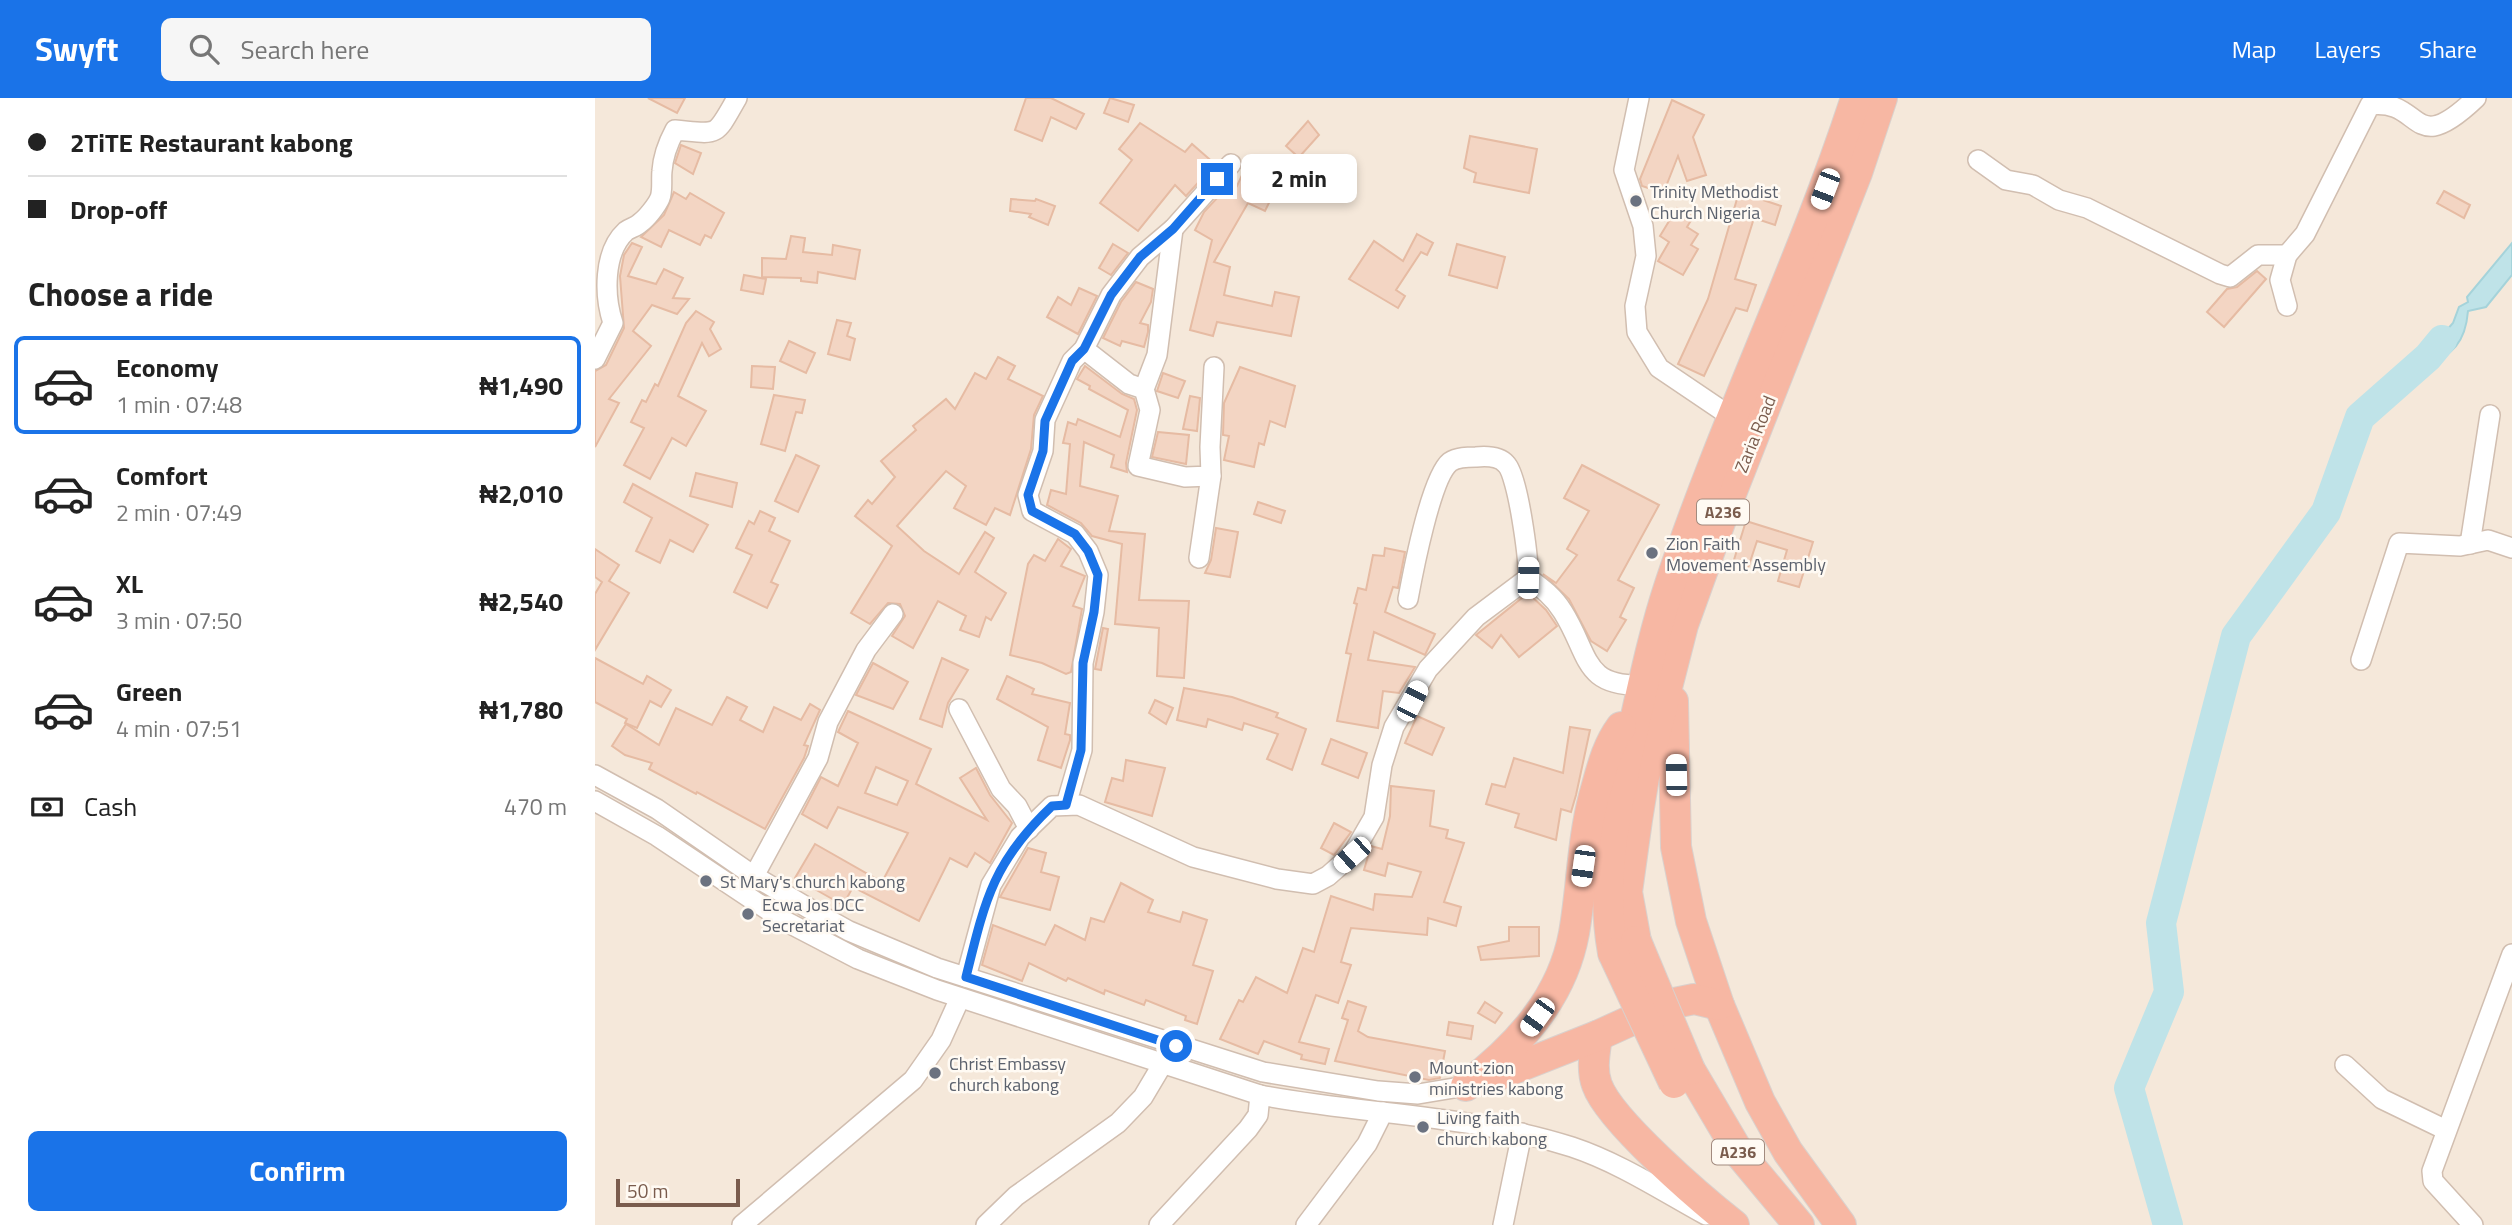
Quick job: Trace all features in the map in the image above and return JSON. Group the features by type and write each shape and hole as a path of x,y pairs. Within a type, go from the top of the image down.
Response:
{"highway":[{"name":"A236","path":"1772,1225 1721,1160 1624,947 1608,924 1606,881 1618,795 1669,587 1733,418 1800,254 1856,98"},
{"name":"Zaria Road","path":"1624,947 1630,866 1644,777 1683,625 1843,212 1882,98"},
{"path":"1672,672 1676,848 1691,921 1719,1005 1771,1122 1788,1152 1841,1225"},
{"path":"1466,1086 1520,1040 1557,983 1574,935 1589,815 1611,743 1640,699"},
{"path":"1466,1086 1597,1036 1681,1000 1694,999 1719,1005"},
{"path":"1597,1036 1593,1068 1596,1083 1612,1110 1676,1175 1734,1225"},
{"name":"A236","path":"1682,1077 1739,1153 1799,1225"}],"street":[{"path":"595,359 613,323 608,307 608,286 609,265 615,246 627,231 641,223 661,196 662,167 671,137 675,130 709,135 720,129 737,98"},
{"path":"1639,98 1624,170 1643,226 1646,256 1635,306 1637,332 1659,368 1733,418"},
{"path":"2287,306 2280,280 2287,255 2305,234 2370,105 2386,98 2401,102 2429,124 2440,124 2457,116 2476,98"},
{"path":"1978,160 2006,180 2033,185 2059,200 2087,208 2220,274 2230,277 2258,255 2287,255"},
{"path":"1066,805 1081,750 1083,663 1094,612 1098,575 1088,551 1075,534 1032,511 1028,495 1043,451 1045,421 1072,361 1084,349 1111,295 1140,257 1173,229 1231,164"},
{"path":"1173,229 1157,355 1144,389 1150,410 1138,466 1185,477 1211,476"},
{"path":"1084,349 1129,384 1144,389"},
{"path":"1199,558 1211,476 1215,367"},
{"path":"2470,544 2490,415"},
{"path":"1408,599 1436,489 1450,462 1462,457 1496,458 1507,464 1512,472 1529,557 1528,578"},
{"path":"2361,660 2399,543 2470,544 2488,540 2512,548"},
{"path":"966,977 991,885 1020,837 1052,806 1079,805 1192,857 1277,879 1313,884 1328,876 1352,855 1374,817 1383,765 1394,727 1428,669 1476,617 1528,578"},
{"path":"1528,578 1551,595 1564,613 1590,667 1599,678 1622,686 1640,699"},
{"path":"754,876 818,758 828,722 866,650 893,614"},
{"path":"959,709 1000,789 1017,806 1029,829"},
{"path":"595,775 657,809 754,876 849,931 966,977 1263,1072 1378,1091 1418,1094 1466,1086"},
{"path":"595,801 657,836 745,898 821,942 960,998 1260,1095 1447,1118 1522,1133 1574,1148 1617,1165 1723,1225"},
{"path":"2473,1225 2433,1181 2435,1158 2512,954"},
{"path":"742,1225 913,1080 941,1040 960,998"},
{"path":"986,1225 1016,1196 1118,1123 1143,1097 1162,1065"},
{"path":"2345,1065 2382,1099 2446,1130"},
{"path":"1159,1225 1248,1129 1258,1115 1260,1095"},
{"path":"1306,1225 1367,1144 1383,1112"},
{"path":"1503,1225 1522,1133"}],"shaded area":[{"path":"595,98 2512,98 2512,1225 595,1225"}],"water":[{"path":"2512,243 2512,275 2486,307 2468,311 2463,334 2454,349 2420,372 2414,368 2423,350 2440,338 2453,323 2459,307 2468,302 2467,297"}],"building":[{"path":"648,98 685,98 677,113"},
{"path":"1026,98 1051,98 1084,114 1076,129 1051,117 1042,141 1015,130"},
{"path":"1110,98 1134,105 1128,122 1104,113"},
{"path":"1672,100 1704,115 1693,137 1706,175 1687,181 1678,156 1665,189 1657,191 1642,186 1640,179"},
{"path":"1308,121 1319,135 1301,155 1296,155 1286,146"},
{"path":"1140,123 1185,152 1192,144 1215,164 1186,196 1175,185 1138,231 1100,203 1132,160 1119,149"},
{"path":"1470,136 1537,149 1529,193 1474,182 1476,173 1464,168"},
{"path":"681,145 701,153 693,174 675,163"},
{"path":"1250,158 1283,174 1265,211 1248,203 1214,262 1230,267 1224,295 1272,306 1275,292 1299,297 1291,336 1217,322 1213,336 1190,330 1212,240 1195,230 1204,212 1232,182 1237,186"},
{"path":"2444,191 2470,205 2464,218 2437,203"},
{"path":"674,192 686,199 690,193 724,213 711,238 705,235 700,245 669,230 661,247 641,237 664,215"},
{"path":"1739,192 1781,206 1775,225 1754,218 1735,279 1756,285 1747,311 1736,308 1704,376 1678,364 1708,299"},
{"path":"1011,199 1036,199 1055,206 1048,225 1029,217 1031,214 1010,211"},
{"path":"1677,208 1693,217 1687,227 1698,234 1691,245 1698,249 1683,275 1658,261 1669,242 1660,236"},
{"path":"1417,234 1433,243 1427,255 1421,252 1396,290 1405,296 1398,308 1349,279 1374,241 1403,261"},
{"path":"791,236 805,238 803,252 832,255 833,245 860,250 855,279 818,272 817,283 801,281 801,278 762,277 762,258 786,259"},
{"path":"632,243 642,247 628,276 656,284 664,269 683,278 673,298 689,299 677,314 652,305 633,331 651,346 609,399 619,403 595,447 595,371 606,365 624,328 620,276 624,255"},
{"path":"1113,244 1128,253 1111,275 1099,268"},
{"path":"1457,244 1505,257 1497,288 1449,275"},
{"path":"2257,271 2266,279 2224,327 2207,312 2227,289 2237,287"},
{"path":"744,275 766,279 763,294 741,290"},
{"path":"1136,282 1153,289 1151,302 1140,323 1148,325 1148,332 1144,347 1122,341 1120,346 1103,338 1121,302"},
{"path":"1079,288 1097,296 1078,334 1047,317 1058,297 1071,305"},
{"path":"696,311 714,322 710,329 721,349 709,356 702,343 678,396 706,411 686,446 672,438 650,479 624,465 644,428 631,422 642,400 646,402 655,384 658,386 686,323"},
{"path":"837,320 851,323 847,336 855,339 850,360 828,354"},
{"path":"789,341 815,353 806,373 780,361"},
{"path":"998,357 1015,366 1008,379 1043,396 1034,415 1031,449 1010,515 995,508 986,525 954,508 966,486 946,471 897,526 924,551 959,574 985,532 994,538 975,572 1006,593 991,620 986,617 979,637 960,630 966,616 938,601 913,648 892,636 905,616 900,604 888,603 870,624 851,613 892,546 855,516 868,500 872,504 895,477 881,461 916,430 913,426 946,399 955,409 975,373 986,379"},
{"path":"752,366 775,367 773,389 751,387"},
{"path":"1085,366 1122,394 1134,399 1137,410 1126,463 1127,472 1111,467 1114,455 1084,442 1080,486 1118,496 1109,531 1145,534 1139,600 1189,601 1184,678 1157,676 1159,628 1115,624 1122,544 1092,536 1081,523 1047,505 1051,490 1066,494 1070,444 1063,443 1068,422 1076,425 1078,419 1120,437 1128,410 1089,389 1090,386 1077,379"},
{"path":"1240,367 1295,386 1285,427 1270,421 1264,445 1259,443 1254,467 1224,460 1229,436 1223,435 1224,403"},
{"path":"1163,373 1185,381 1178,398 1157,391"},
{"path":"774,395 805,400 802,413 796,412 785,451 761,444"},
{"path":"1190,396 1200,398 1197,431 1183,429"},
{"path":"1158,432 1189,435 1186,464 1152,457"},
{"path":"796,455 819,466 798,512 775,501"},
{"path":"1582,465 1659,505 1618,580 1634,588 1620,617 1626,620 1607,651 1591,641 1569,599 1543,574 1556,583 1577,555 1567,549 1589,511 1564,498"},
{"path":"696,473 737,483 732,507 690,496"},
{"path":"633,484 708,525 693,552 670,540 660,563 636,551 652,518 624,502"},
{"path":"1258,502 1285,511 1281,523 1254,514"},
{"path":"760,511 775,518 769,531 790,541 771,582 778,585 767,608 734,592 752,555 736,548 749,521 754,524"},
{"path":"1746,521 1813,542 1799,587 1778,581 1787,550 1757,541 1748,568 1733,563"},
{"path":"1216,528 1238,532 1230,577 1205,573 1211,560"},
{"path":"1058,539 1071,549 1061,566 1085,576 1073,606 1082,609 1071,672 1066,674 1042,663 1010,655 1028,564 1034,555 1045,561"},
{"path":"1385,548 1405,552 1398,588 1393,587 1385,612 1435,634 1425,655 1374,632 1368,660 1415,667 1399,693 1383,691 1378,728 1337,721 1351,654 1346,653 1358,588 1366,590 1373,555 1384,556"},
{"path":"595,549 619,565 609,581 629,593 595,650 595,594 602,582 595,577"},
{"path":"1528,593 1546,610 1557,626 1519,657 1501,635 1492,648 1476,635"},
{"path":"1103,628 1108,629 1101,670 1095,669"},
{"path":"595,658 643,684 647,676 671,690 661,707 650,701 637,728 625,723 627,719 595,702"},
{"path":"942,658 968,670 948,703 942,727 920,719"},
{"path":"873,663 908,682 893,709 856,695"},
{"path":"1007,676 1034,689 1032,694 1070,703 1065,734 1070,735 1070,740 1061,768 1038,760 1048,727 997,699"},
{"path":"1184,688 1232,697 1278,713 1276,717 1306,729 1292,770 1267,759 1278,734 1244,723 1242,730 1208,719 1206,727 1177,720"},
{"path":"727,697 747,707 740,720 763,732 774,707 801,720 810,704 820,710 804,745 808,746 804,758 765,829 649,769 652,763 625,755 612,746 626,724 659,745 676,708 712,725"},
{"path":"1155,700 1173,708 1166,724 1149,713"},
{"path":"848,711 931,749 916,784 987,820 960,778 976,768 990,795 1012,823 990,863 975,853 967,867 950,858 919,921 853,887 843,905 795,878 815,844 882,882 908,833 838,807 827,828 802,814 821,777 838,786 858,743 838,732","holes":["876,767 908,781 897,805 865,793"]},
{"path":"1417,716 1444,728 1432,755 1405,743"},
{"path":"1570,727 1590,730 1571,812 1561,809 1556,840 1515,827 1519,814 1486,804 1492,784 1505,787 1514,758 1563,773"},
{"path":"1331,739 1367,753 1358,778 1322,764"},
{"path":"1126,760 1165,768 1152,816 1105,802 1112,778 1123,781"},
{"path":"1391,786 1434,791 1430,826 1448,830 1446,838 1464,843 1444,902 1461,907 1456,926 1428,918 1427,935 1351,928 1341,962 1351,965 1338,1003 1316,995 1299,1042 1329,1049 1325,1064 1301,1059 1302,1055 1264,1041 1258,1054 1220,1039 1239,1000 1243,1002 1256,977 1287,993 1303,948 1314,952 1331,896 1373,910 1375,894 1412,897 1421,872 1388,863 1385,876 1364,870 1371,846 1382,849 1390,816"},
{"path":"1334,823 1351,832 1334,855 1321,848"},
{"path":"1028,848 1046,853 1041,872 1059,877 1050,910 1000,897"},
{"path":"1121,883 1153,900 1148,912 1180,922 1183,912 1207,920 1193,965 1213,971 1197,1024 1185,1020 1186,1016 1146,1000 1144,1005 1105,990 1104,994 1068,978 1066,981 1029,963 1022,981 982,965 993,925 1045,945 1055,925 1085,940 1091,918 1104,922"},
{"path":"1509,927 1539,927 1539,956 1481,960 1478,947 1509,941"},
{"path":"1348,1001 1366,1007 1358,1031 1368,1037 1445,1051 1440,1078 1429,1080 1335,1061 1348,1020 1342,1018"},
{"path":"1485,1002 1502,1013 1495,1023 1478,1013"},
{"path":"1449,1022 1473,1026 1471,1039 1447,1035"}],"waterway":[{"path":"2168,1225 2129,1088 2169,992 2161,923 2236,636 2326,512 2360,417 2428,357 2442,340"}],"place":[{"name":"Trinity Methodist Church Nigeria","path":"1636,201"},
{"name":"Zion Faith Movement Assembly","path":"1652,553"},
{"name":"St Mary's church kabong","path":"706,881"},
{"name":"Ecwa Jos DCC Secretariat","path":"748,914"},
{"name":"Christ Embassy church kabong","path":"935,1073"},
{"name":"Mount zion ministries kabong","path":"1415,1077"},
{"name":"Living faith church kabong","path":"1423,1127"}],"route":[{"path":"1176,1046 966,977 991,885 1020,837 1052,806 1066,805 1081,750 1083,663 1094,612 1098,575 1088,551 1075,534 1032,511 1028,495 1043,451 1045,421 1072,361 1084,349 1111,295 1140,257 1173,229 1217,179"}]}
